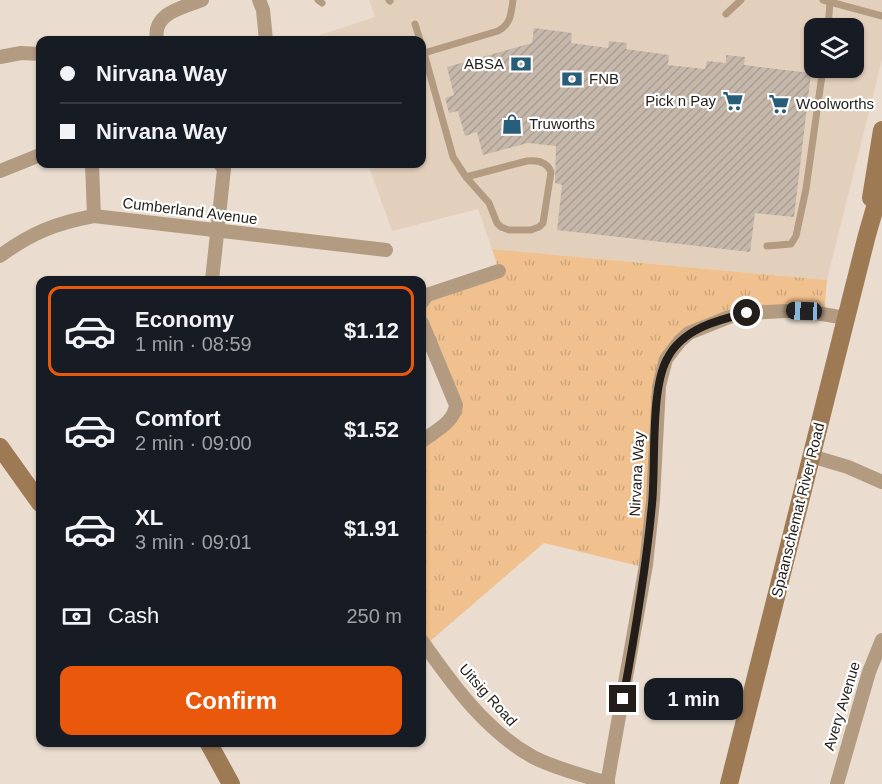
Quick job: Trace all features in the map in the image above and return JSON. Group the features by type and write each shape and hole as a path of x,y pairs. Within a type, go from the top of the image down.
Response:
{"main road":[{"name":"Spaanschemat River Road","path":"867,235 875,165 882,130"},
{"name":"Spaanschemat River Road","path":"729,784 882,183"},
{"path":"2,453 36,498"},
{"path":"211,747 231,784"}],"street":[{"path":"156,36 158,23 164,17 202,0"},
{"path":"259,0 263,10 266,36"},
{"path":"0,57 21,53 36,54"},
{"path":"0,171 36,156"},
{"path":"92,168 94,216"},
{"path":"212,276 226,168"},
{"name":"Cumberland Avenue","path":"0,256 42,229 94,216 386,250"},
{"path":"426,296 499,271"},
{"name":"Nirvana Way","path":"608,784 646,565 653,500 659,386 666,359 689,333 729,317 747,313 804,311 846,318"},
{"path":"426,333 456,405 449,421 426,438"},
{"path":"812,456 848,467 882,482"},
{"name":"Avery Avenue","path":"837,784 869,672 882,640"},
{"name":"Uitsig Road","path":"426,646 479,714 504,738 536,758 608,784"}],"lane":[{"path":"426,52 505,27 511,16 513,0"},
{"path":"726,14 741,0"},
{"path":"828,18 827,1 882,16"},
{"path":"415,24 419,36"},
{"path":"426,60 453,157 466,177 489,203 497,222 501,227 509,230 531,230 539,227 543,222 551,172 546,165 526,161 466,177"},
{"path":"767,246 791,244 796,236 806,189 822,78"}],"shaded area":[{"path":"369,0 882,0 882,60 827,280 492,249 478,209 392,231 369,168 426,168 426,36 320,36 375,17"}],"green space":[{"path":"492,249 827,280 824,313 785,310 704,328 667,361 647,568 544,543 428,643 426,640 426,438 453,416 426,335 426,300 499,271"}],"building":[{"path":"534,28 572,33 571,43 608,48 609,41 627,43 626,49 669,55 668,65 705,69 707,61 726,63 726,55 745,57 744,65 804,72 804,78 810,78 794,217 755,213 750,252 557,230 562,185 555,183 556,146 528,143 483,155 477,132 465,136 458,111 449,113 445,98 454,95 447,67 532,43"}],"place":[{"name":"ABSA","path":"521,64"},
{"name":"FNB","path":"572,79"},
{"name":"Pick n Pay","path":"733,101"},
{"name":"Woolworths","path":"779,104"},
{"name":"Truworths","path":"512,124"}],"route":[{"path":"623,699 646,565 653,500 657,407 662,371 673,348 689,333 729,317 747,313"}]}
